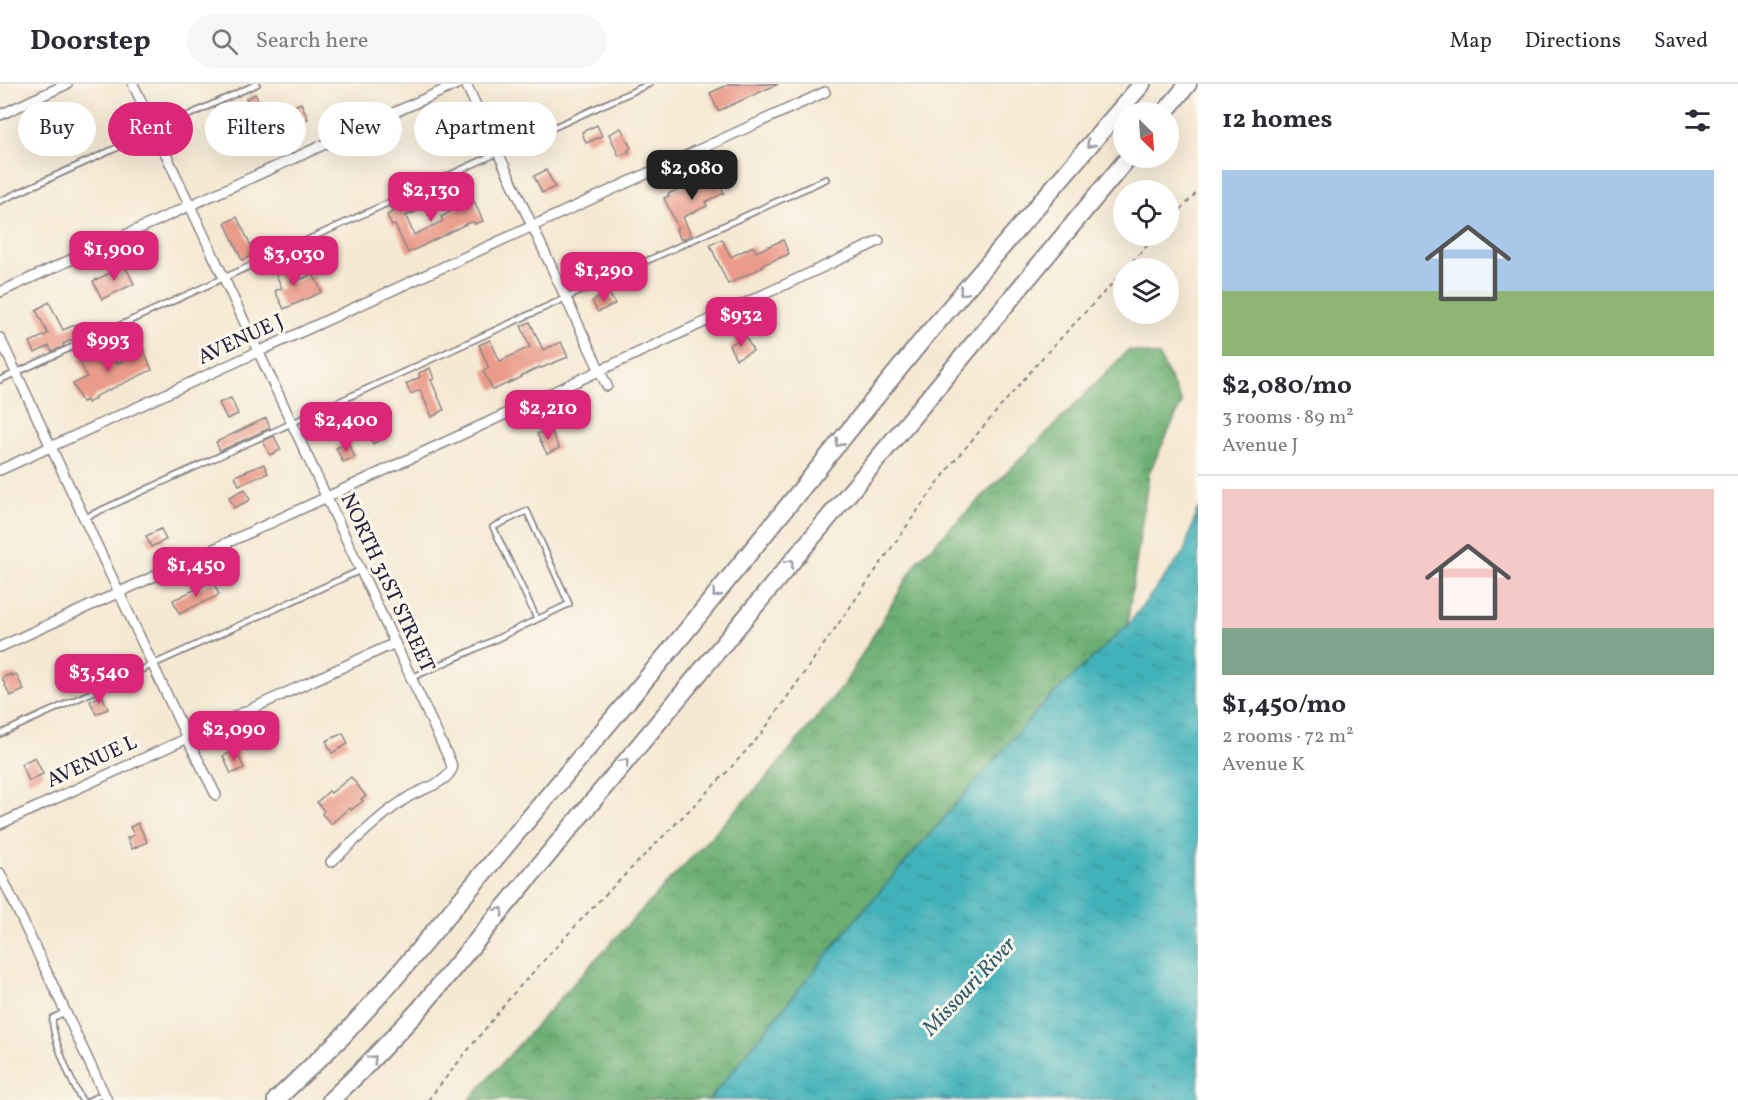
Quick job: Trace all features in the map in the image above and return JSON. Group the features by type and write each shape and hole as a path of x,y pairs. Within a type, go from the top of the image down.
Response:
{"highway":[{"path":"276,1100 342,1037 395,978 678,641 924,338 1142,84"},
{"path":"1173,102 1188,84"},
{"path":"331,1100 418,1011 1120,168"}],"street":[{"path":"0,115 67,84"},
{"name":"NORTH 31ST STREET","path":"133,84 142,102"},
{"path":"0,292 457,84"},
{"path":"466,84 474,102"},
{"name":"AVENUE J","path":"0,470 825,92"},
{"name":"NORTH 31ST STREET","path":"167,156 451,763 452,769 447,777 412,795 395,807 330,862"},
{"path":"499,156 607,386"},
{"path":"0,647 879,241"},
{"path":"0,338 187,738 216,795"},
{"name":"AVENUE L","path":"0,824 395,643"},
{"path":"0,873 105,1097"}],"lane":[{"path":"193,113 257,84"},
{"path":"557,126 649,84"},
{"path":"0,201 108,152"},
{"path":"0,380 491,156"},
{"path":"84,518 826,179"},
{"path":"411,678 537,619 569,604 526,511 493,527 537,619"},
{"path":"0,734 361,570"},
{"path":"65,1011 53,1018 52,1025 65,1065 82,1100"},
{"path":"90,1100 105,1097"}],"path":[{"path":"1179,211 1198,191"},
{"path":"1136,258 1147,246"},
{"path":"428,1100 513,994 591,909 726,773 762,733 955,460 1043,357 1113,283"}],"green space":[{"path":"1128,350 1159,356 1182,403 1149,473 1127,626 1043,704 855,920 709,1100 469,1100 593,962 769,775 845,683 918,560"}],"water":[{"name":"Missouri River","path":"1198,508 1198,1100 709,1100 855,920 1043,704 1127,626 1184,552"}],"building":[{"path":"730,84 778,84 718,111 710,93"},
{"path":"255,94 259,102 247,102 246,99"},
{"path":"597,125 602,136 586,143 582,132"},
{"path":"621,128 631,148 629,152 619,156 609,134"},
{"path":"546,170 555,187 542,193 534,176"},
{"path":"715,173 724,193 705,202 707,206 683,217 691,235 681,240 664,198 669,196 668,194"},
{"path":"473,199 483,221 475,224 474,222 468,223 408,253 395,225 392,226 387,215 393,212 390,207 412,200 417,211 406,216 414,235 443,221 441,217"},
{"path":"237,217 255,254 242,260 225,223"},
{"path":"722,239 731,257 753,246 756,252 783,240 789,254 762,265 763,267 728,284 710,245"},
{"path":"282,259 293,283 313,274 322,292 284,309 275,291 282,288 271,264"},
{"path":"125,266 134,284 102,299 93,281"},
{"path":"609,293 615,304 598,312 592,301"},
{"path":"49,302 63,330 77,324 82,335 52,352 49,346 35,353 30,342 48,334 36,310"},
{"path":"530,322 543,350 561,342 568,357 540,367 493,390 483,371 489,368 479,345 490,340 500,361 530,347 521,326"},
{"path":"746,337 753,351 736,359 729,345"},
{"path":"108,346 116,364 144,351 152,370 94,397 95,399 88,403 87,400 82,402 73,384 87,377 79,359"},
{"path":"430,368 434,379 431,380 444,410 432,417 420,390 411,394 406,384 420,377 419,373"},
{"path":"231,398 238,414 227,419 219,403"},
{"path":"266,418 270,428 220,451 216,442"},
{"path":"378,418 386,436 373,444 364,425"},
{"path":"550,428 559,448 547,454 537,434"},
{"path":"274,436 281,450 270,455 263,441"},
{"path":"348,443 355,457 343,462 336,448"},
{"path":"264,464 268,473 239,485 235,476"},
{"path":"245,489 250,500 234,508 229,497"},
{"path":"161,529 166,540 151,547 146,536"},
{"path":"213,581 219,595 179,614 173,600"},
{"path":"11,674 12,676 16,674 24,690 10,696 2,678"},
{"path":"102,695 108,709 96,714 90,701"},
{"path":"343,733 348,744 332,753 326,741"},
{"path":"236,750 244,768 231,774 223,756"},
{"path":"35,757 43,774 29,781 21,764"},
{"path":"351,777 366,796 361,799 363,801 351,810 349,808 331,824 322,814 324,811 317,802"},
{"path":"138,823 147,842 132,849 127,838 134,835 130,827"}]}
